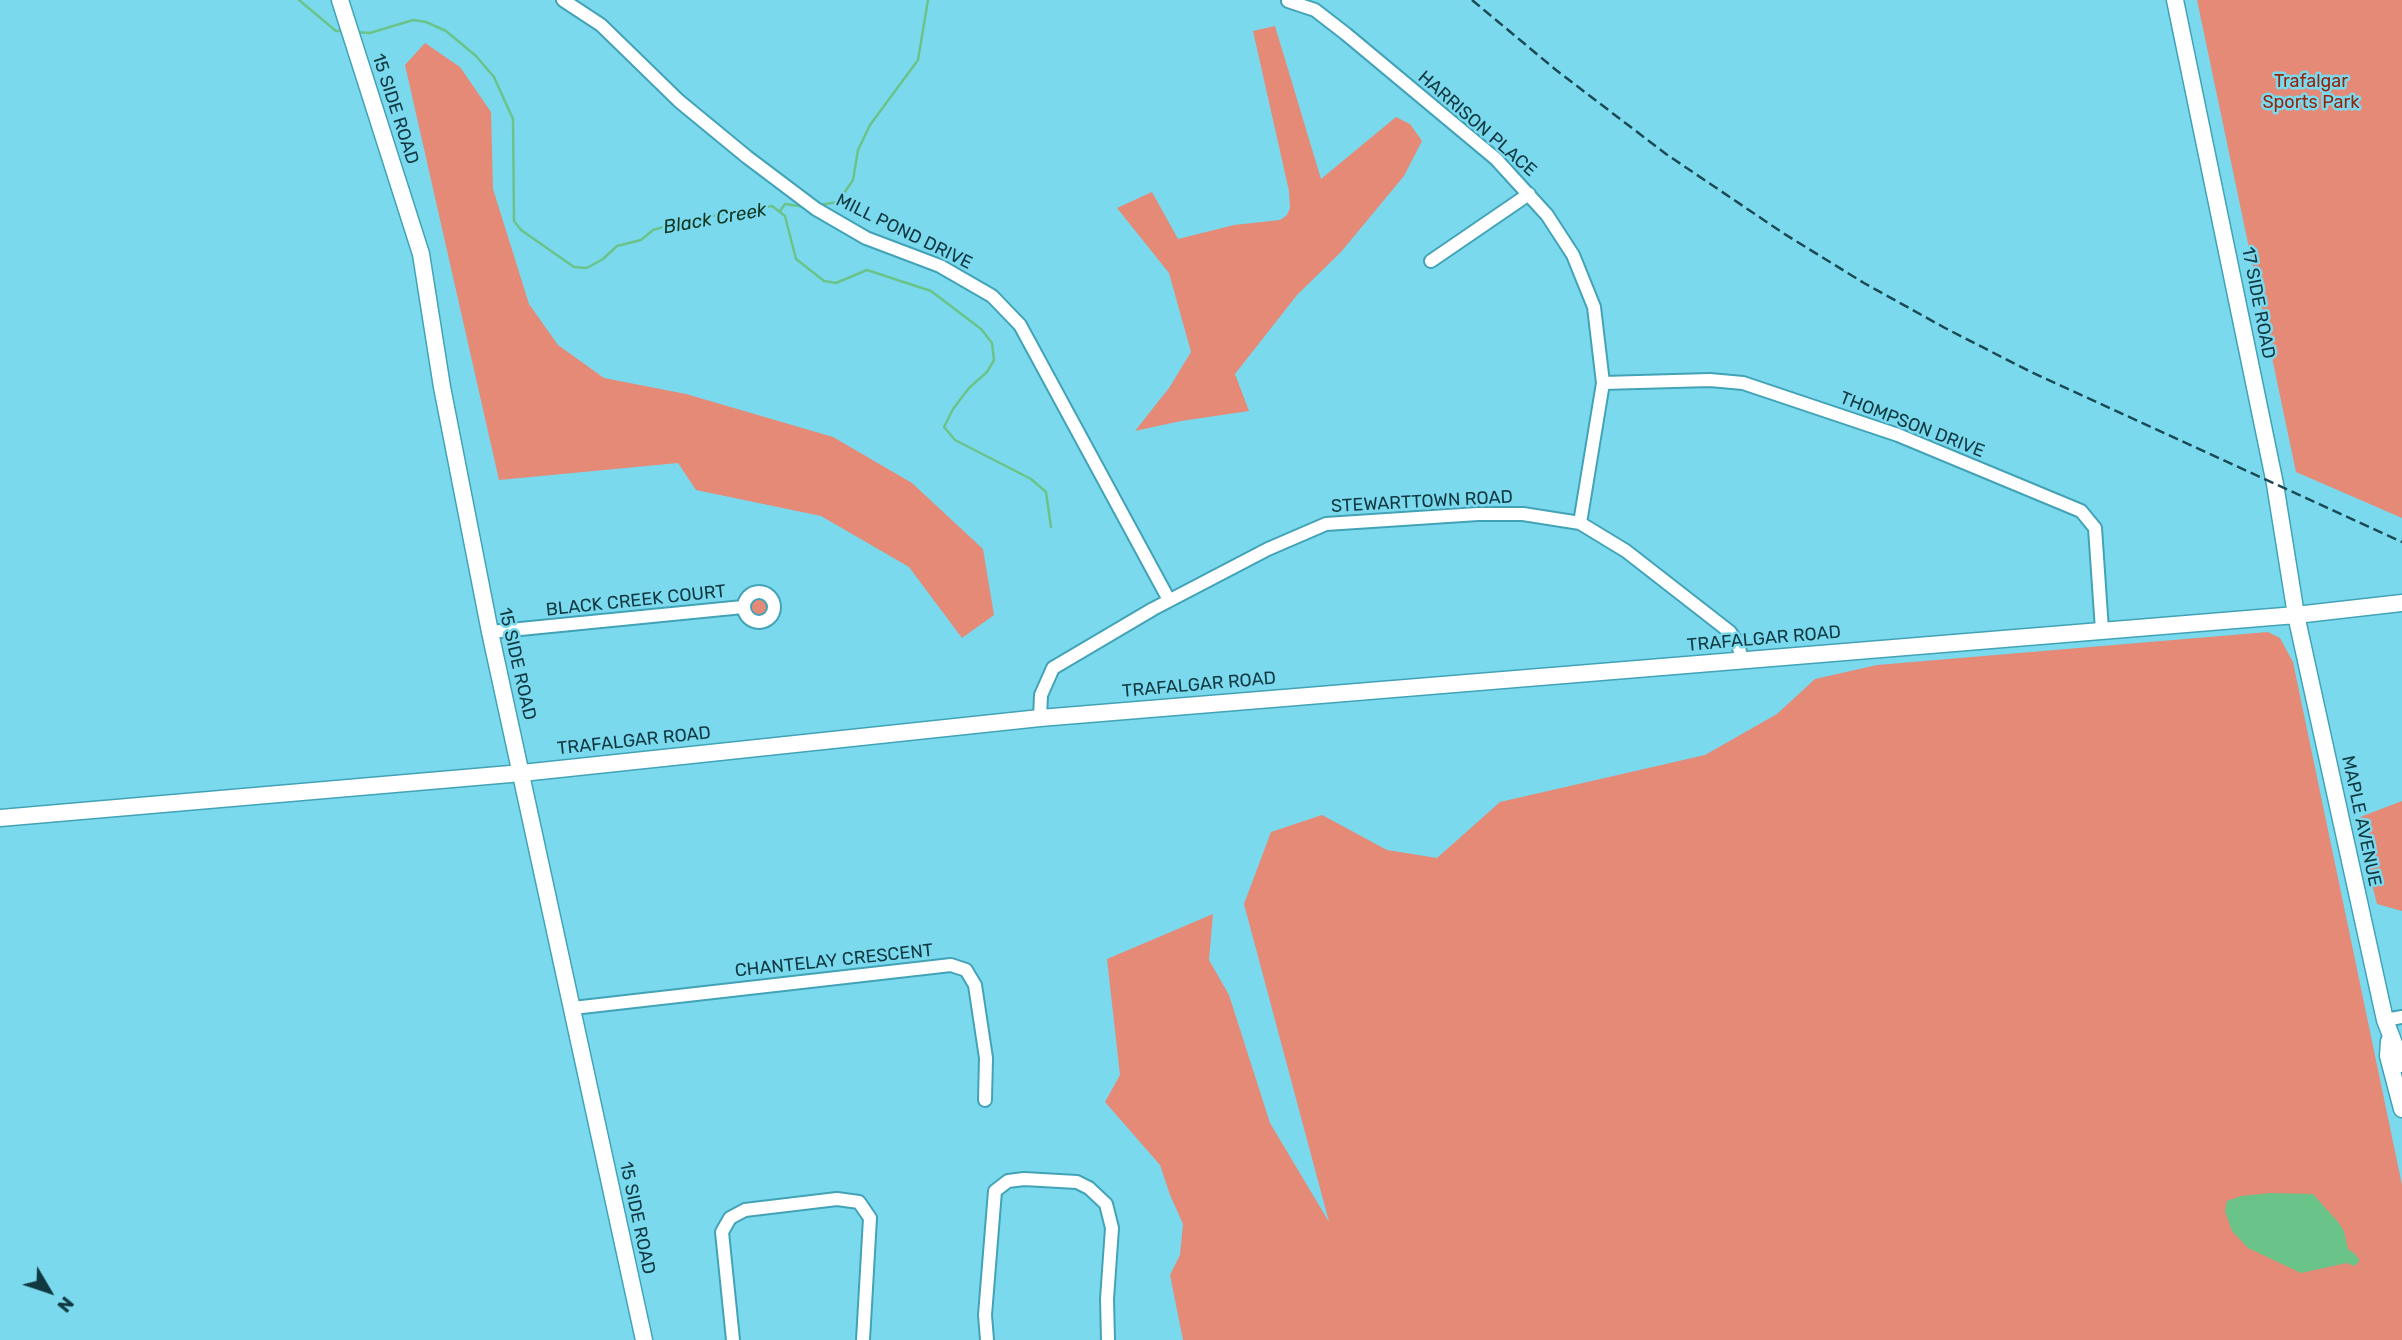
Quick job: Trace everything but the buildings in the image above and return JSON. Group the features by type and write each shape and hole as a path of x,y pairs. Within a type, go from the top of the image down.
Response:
{"main road":[{"name":"15 SIDE ROAD","path":"340,0 421,254 442,387 490,632 644,1340"},
{"name":"17 SIDE ROAD","path":"2175,0 2275,484 2297,615"},
{"name":"TRAFALGAR ROAD","path":"0,818 522,773 1040,718 2297,615 2402,603"},
{"name":"MAPLE AVENUE","path":"2297,615 2387,1027 2402,1064"},
{"name":"MAPLE AVENUE","path":"2387,1027 2388,1056 2402,1109"}],"street":[{"name":"MILL POND DRIVE","path":"563,0 601,25 680,102 816,209 866,238 940,266 992,296 1020,325 1169,600"},
{"name":"HARRISON PLACE","path":"1287,1 1315,10 1496,159 1547,215 1573,255 1594,307 1603,383 1580,523"},
{"path":"1431,261 1529,194"},
{"name":"THOMPSON DRIVE","path":"1603,383 1710,380 1743,383 1898,435 2081,511 2095,528 2102,630"},
{"name":"STEWARTTOWN ROAD","path":"1040,718 1041,695 1053,668 1169,600 1326,524 1478,514 1523,514 1580,523 1626,551 1730,632 1738,644 1742,660"},
{"name":"BLACK CREEK COURT","path":"490,632 743,607"},
{"name":"CHANTELAY CRESCENT","path":"573,1007 951,965 966,970 975,985 986,1058 985,1100"},
{"path":"2387,1027 2402,1017"},
{"path":"987,1340 985,1315 995,1191 1008,1181 1024,1179 1077,1182 1090,1188 1106,1204 1112,1228 1107,1299 1108,1340"},
{"path":"733,1340 722,1232 730,1218 745,1210 837,1199 859,1202 870,1218 863,1340"}],"green space":[{"name":"Trafalgar Sports Park","path":"2197,0 2402,0 2402,518 2296,472"},
{"path":"1275,26 1321,179 1396,117 1410,124 1422,141 1404,176 1341,252 1297,295 1235,374 1249,411 1135,431 1169,388 1191,352 1169,273 1117,208 1152,192 1178,239 1234,225 1280,220 1287,215 1290,208 1289,191 1253,31"},
{"path":"425,43 460,67 491,112 493,189 529,304 558,345 604,378 686,394 833,437 912,483 983,549 994,615 962,638 909,567 821,516 696,490 678,463 499,480 405,65"},
{"path":"759,596 766,599 769,606 766,613 759,616 752,613 749,606 752,599"},
{"path":"2268,632 2280,638 2293,662 2402,1185 2402,1340 1183,1340 1170,1275 1180,1255 1183,1224 1160,1165 1105,1102 1120,1075 1107,959 1213,914 1209,960 1229,995 1270,1123 1329,1222 1244,904 1271,832 1322,815 1387,850 1437,858 1500,802 1705,755 1777,714 1815,679 1877,665"},
{"path":"2402,801 2402,911 2377,904 2355,819"}],"shaded area":[{"path":"2271,1193 2313,1194 2338,1222 2344,1231 2348,1249 2360,1261 2354,1266 2347,1263 2301,1273 2248,1248 2232,1231 2225,1211 2227,1201 2241,1196"}],"waterway":[{"name":"Black Creek","path":"299,0 336,31 342,31"},
{"path":"819,205 838,202 853,180 858,150 870,125 918,60 928,0"},
{"name":"Black Creek","path":"356,32 370,33 413,20 426,22 446,31 476,56 494,77 513,119 514,221 521,230 574,267 587,268 603,259 617,246 641,240 653,230 688,220 772,206 785,216 796,259 824,281 836,283 867,270 931,291 981,329 992,343 994,360 987,372 969,388 953,409 944,427 955,440 1031,479 1046,492 1051,527"},
{"path":"780,211 785,204 806,207"}],"railway":[{"path":"1472,0 1556,70 1666,154 1783,233 1864,283 2029,371 2402,542"}]}
